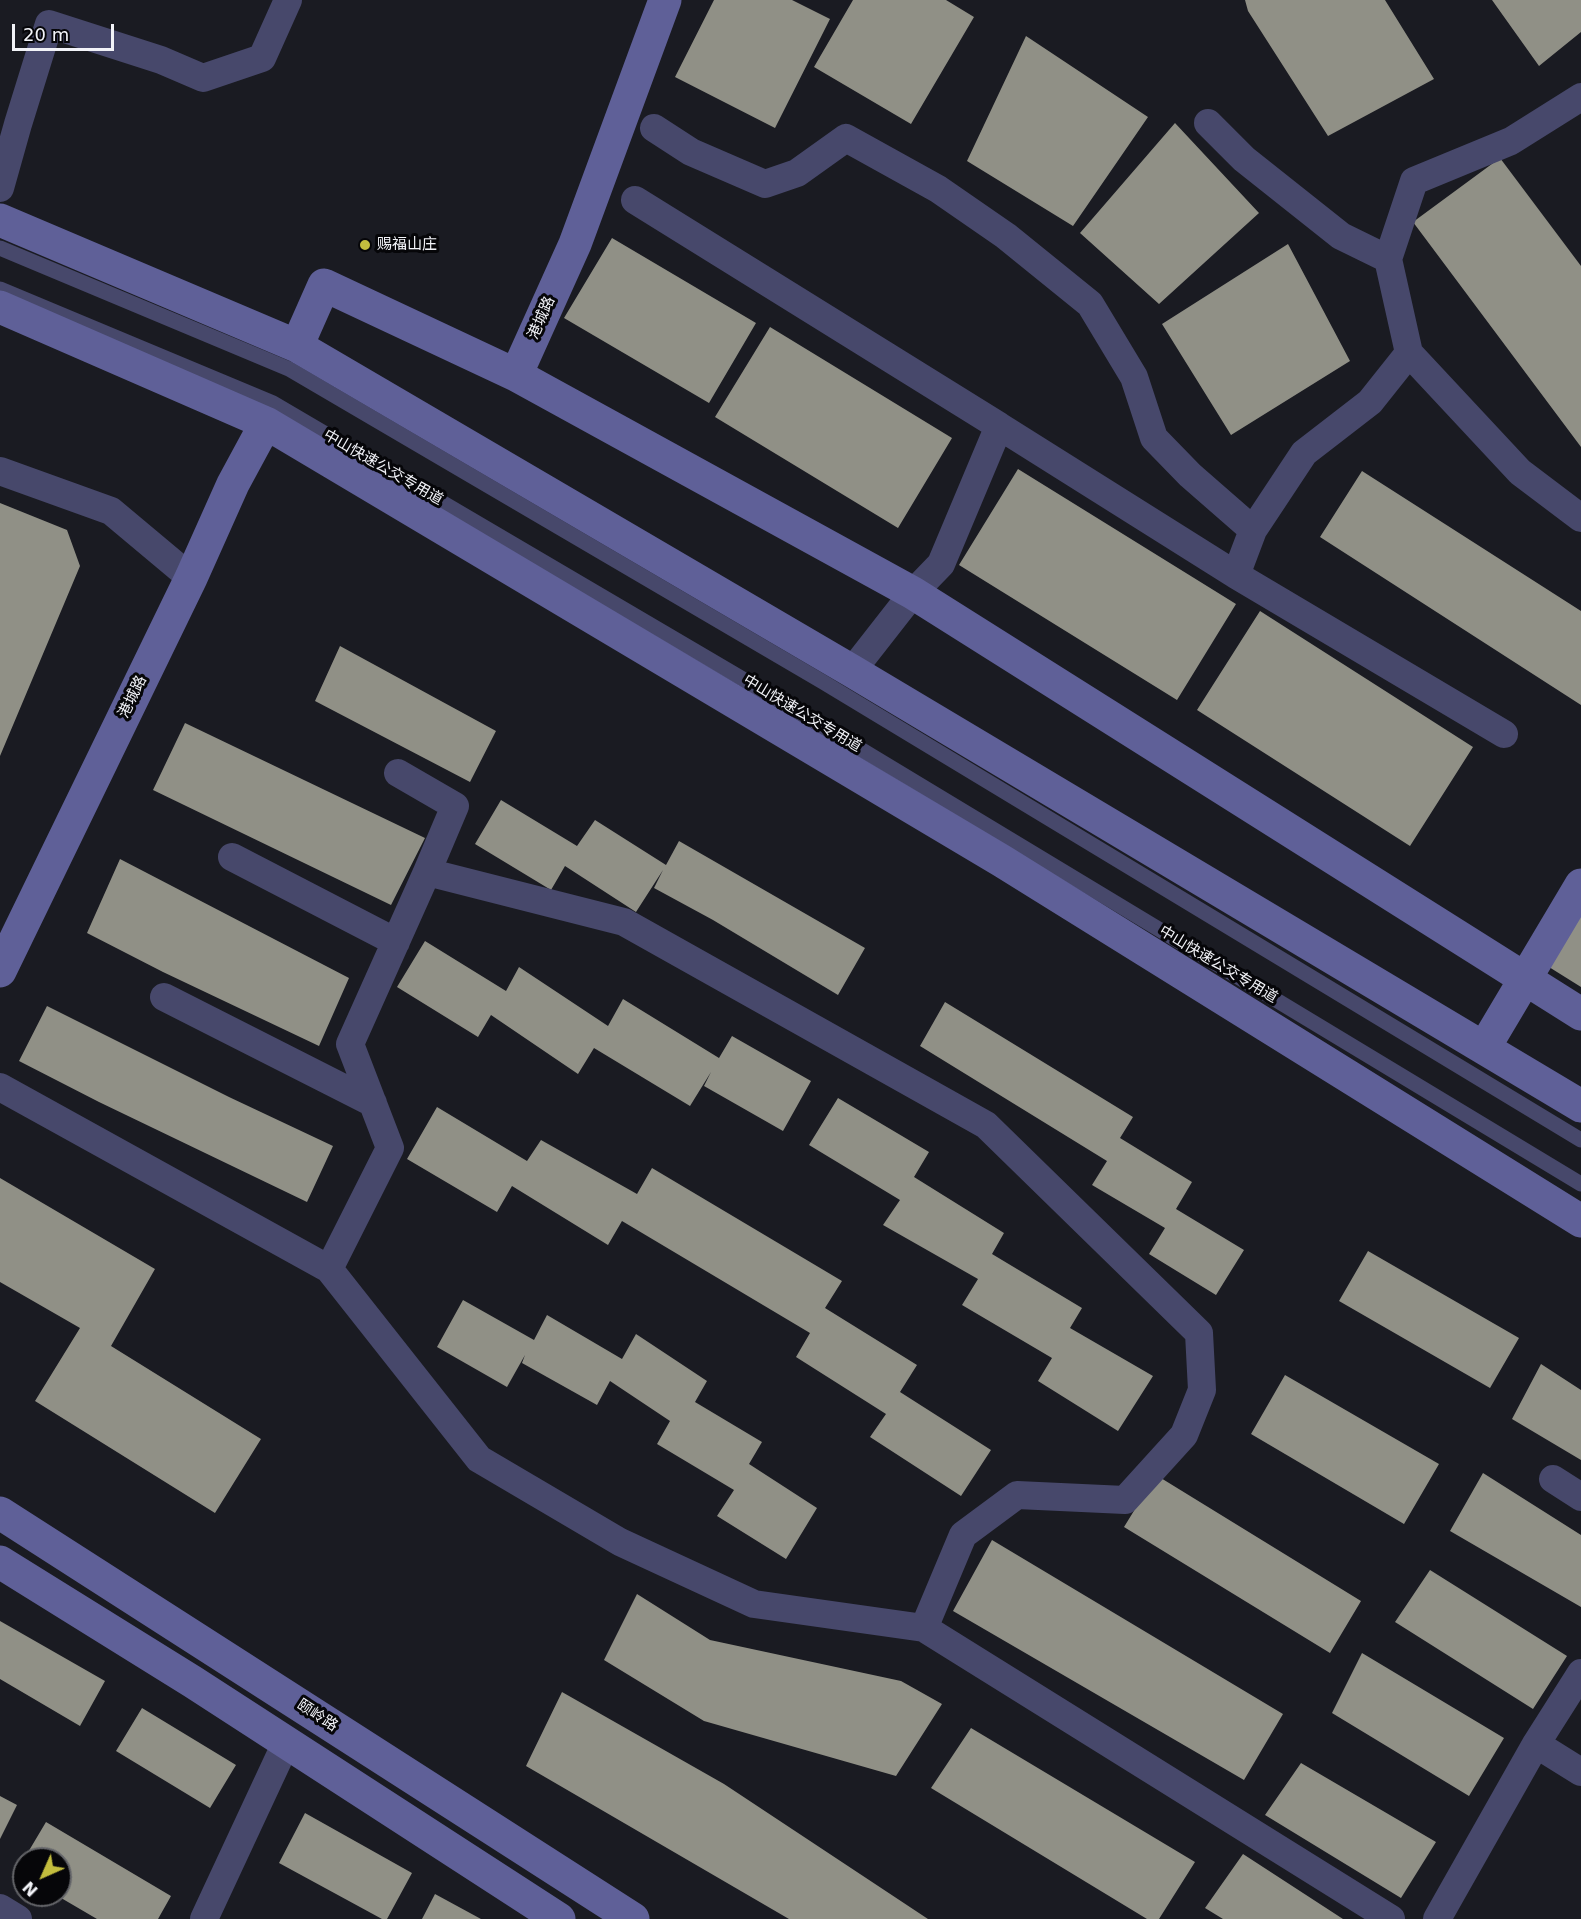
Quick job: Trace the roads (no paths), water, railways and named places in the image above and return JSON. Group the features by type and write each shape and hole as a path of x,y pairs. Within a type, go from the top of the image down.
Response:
{"street":[{"path":"0,188 49,24 161,60 203,78 262,58 288,0"},
{"name":"港城路","path":"516,375 575,244 665,0"},
{"path":"1581,97 1511,141 1414,181 1388,260 1409,353 1520,472 1581,518"},
{"path":"1208,123 1244,159 1341,236 1388,260"},
{"path":"654,128 691,152 765,184 797,173 846,138 938,189 1006,236 1090,304 1134,377 1154,438 1190,474 1253,530"},
{"path":"634,200 1236,575 1504,734"},
{"path":"0,220 297,346 852,671 1581,1106"},
{"path":"297,346 324,285 516,375 913,593 1581,1014"},
{"path":"0,308 266,423 1002,861 1581,1221"},
{"path":"1236,575 1253,530 1304,453 1370,402 1409,353"},
{"name":"港城路","path":"1,968 191,578 233,484 266,423"},
{"path":"852,671 913,593 941,564 999,426"},
{"path":"0,471 111,511 191,578"},
{"path":"329,1269 390,1148 350,1044 454,806 398,774"},
{"path":"232,856 396,942"},
{"path":"427,872 624,922 986,1125 1199,1333 1202,1390 1184,1435 1125,1500 1017,1495 963,1535 924,1628"},
{"path":"1484,1048 1526,981 1581,885"},
{"path":"164,997 373,1103"},
{"path":"0,1087 329,1269 479,1459 620,1542 754,1604 924,1628 1391,1919"},
{"path":"1553,1479 1581,1497"},
{"name":"颐岭路","path":"0,1513 633,1919"},
{"path":"0,1562 193,1682 559,1919"},
{"path":"1437,1919 1536,1744 1581,1673"},
{"path":"204,1919 286,1743"},
{"path":"1536,1744 1581,1772"},
{"path":"0,1908 18,1919"}],"lane":[{"path":"0,248 289,369 813,676 1581,1140"},
{"name":"中山快速公交专用道","path":"0,288 273,403 804,715 1581,1184"}],"place":[{"name":"赐福山庄","path":"365,245"}]}
